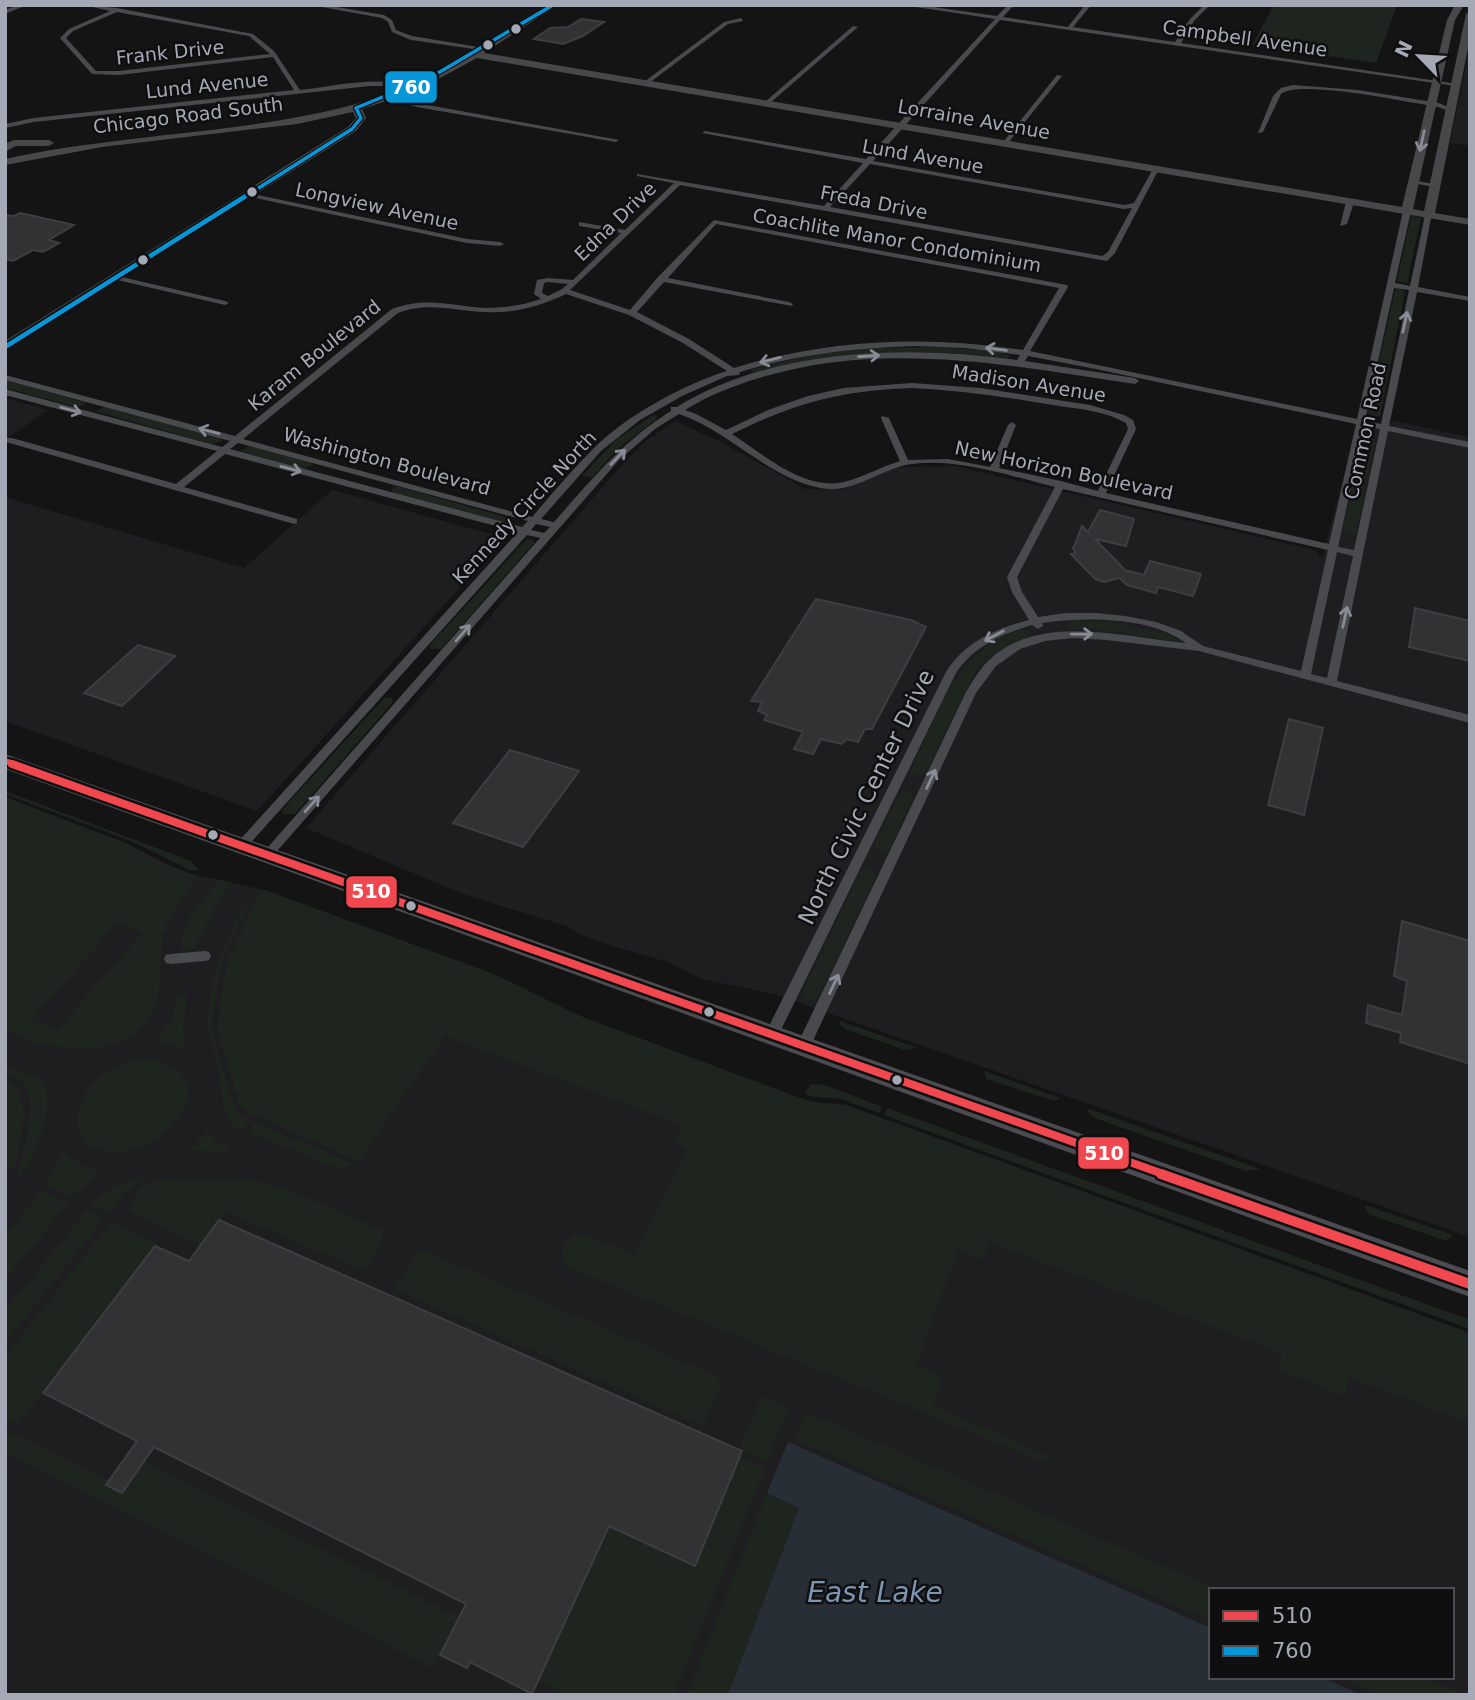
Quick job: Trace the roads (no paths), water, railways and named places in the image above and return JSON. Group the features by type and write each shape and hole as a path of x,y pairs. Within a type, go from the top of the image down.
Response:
{"main road":[{"path":"5,761 1470,1284"}],"street":[{"path":"5,12 24,5"},
{"path":"88,5 251,35 263,42 298,91"},
{"path":"314,5 384,17 390,21 394,31 405,37 473,50"},
{"name":"Chicago Road South","path":"5,162 120,140 291,121 356,108 413,88 553,5"},
{"name":"Campbell Avenue","path":"906,5 1455,84"},
{"path":"825,209 1011,5"},
{"path":"1069,29 1088,5"},
{"path":"1177,44 1192,20 1207,5"},
{"name":"Common Road","path":"1305,677 1430,104 1452,18 1460,5"},
{"name":"Frank Drive","path":"117,10 72,30 63,37 94,73 119,73 273,55"},
{"path":"1452,18 1469,18"},
{"name":"Common Road","path":"1331,684 1469,18"},
{"path":"650,79 726,23 741,20"},
{"path":"180,29 192,23"},
{"path":"771,100 855,27"},
{"name":"Lorraine Avenue","path":"473,50 1408,206 1470,222"},
{"path":"1008,139 1059,76"},
{"name":"Lund Avenue","path":"5,128 34,120 377,83 413,88"},
{"path":"1260,132 1278,95 1289,87 1317,88 1449,109"},
{"path":"390,98 414,105 616,140"},
{"path":"5,347 357,126 361,118 356,108"},
{"path":"5,128 10,146 24,157"},
{"name":"Lund Avenue","path":"705,133 1124,206 1137,205"},
{"name":"Lorraine Avenue","path":"1008,139 1157,167 1225,176 1350,202 1408,206"},
{"path":"10,146 120,140"},
{"path":"1137,205 1157,167"},
{"name":"Freda Drive","path":"639,175 1104,259 1111,253 1137,205"},
{"path":"1414,182 1434,185"},
{"name":"Edna Drive","path":"565,291 678,183"},
{"name":"Longview Avenue","path":"248,195 467,242 499,244"},
{"path":"1343,224 1350,202"},
{"name":"Lorraine Avenue","path":"1430,210 1470,211"},
{"name":"Coachlite Manor Condominium","path":"632,313 714,222 1064,287 1019,363"},
{"path":"582,224 626,232"},
{"path":"116,278 225,303"},
{"path":"661,279 789,304"},
{"name":"Edna Drive","path":"548,299 538,294 540,282 574,282"},
{"path":"1392,285 1470,299"},
{"path":"565,291 632,313 686,341 744,380"},
{"name":"Karam Boulevard","path":"177,488 384,318 405,307 439,303 485,310 508,310 548,299 565,291"},
{"name":"Kennedy Circle North","path":"241,846 608,440 657,405 700,383 733,371 808,352 881,344 956,345 1112,369 1470,445"},
{"name":"Kennedy Circle North","path":"267,855 624,450 679,410 744,380 818,362 887,355 966,356 1146,383 1170,383"},
{"name":"Washington Boulevard","path":"5,377 556,526"},
{"name":"Madison Avenue","path":"725,434 778,409 822,395 860,389 903,385 949,386 1005,394 1113,415 1130,422 1132,429 1101,494"},
{"name":"Washington Boulevard","path":"5,392 547,537"},
{"name":"New Horizon Boulevard","path":"657,405 679,410 725,434 796,478 824,487 845,485 905,463 947,461 1061,484 1358,554"},
{"path":"885,418 905,463"},
{"path":"994,469 1012,425"},
{"path":"9,440 295,521"},
{"path":"570,480 591,486"},
{"path":"1045,638 1017,592 1012,578 1061,484"},
{"name":"North Civic Center Drive","path":"772,1034 953,669 962,657 990,637 1036,621 1085,616 1121,619 1178,633 1199,648"},
{"name":"North Civic Center Drive","path":"804,1045 978,680 986,669 1007,653 1045,638 1097,634 1172,647 1199,648 1470,719"},
{"path":"414,653 439,660"},
{"path":"386,685 411,693"},
{"path":"171,959 204,956"}],"water":[{"name":"East Lake","path":"788,1442 1209,1627 1209,1679 1326,1679 1361,1695 728,1695 799,1508 767,1493"}]}
